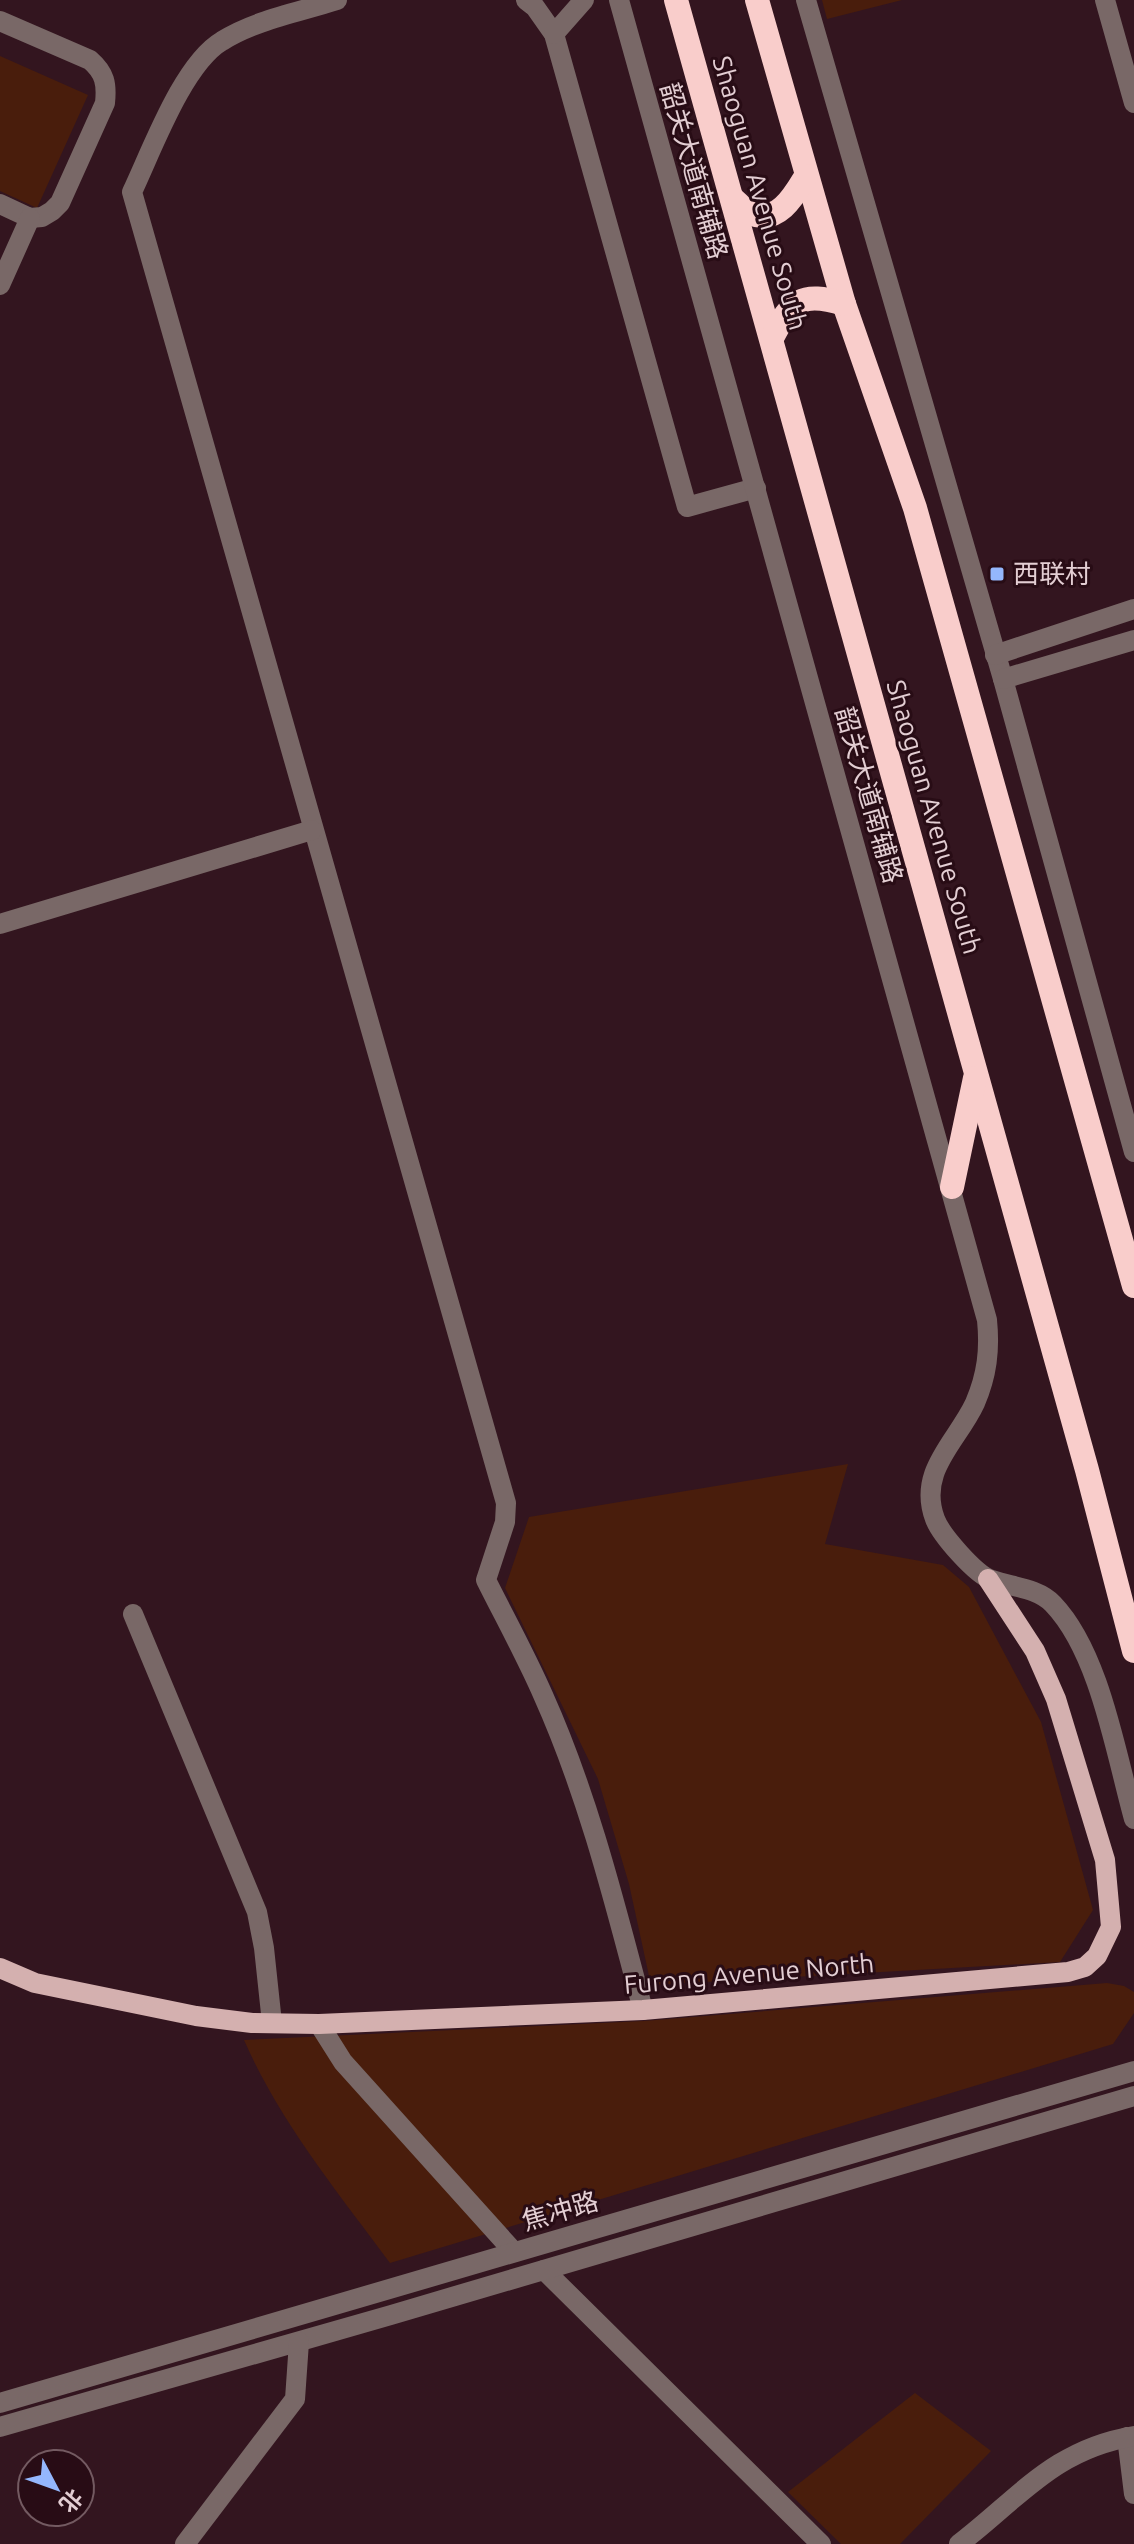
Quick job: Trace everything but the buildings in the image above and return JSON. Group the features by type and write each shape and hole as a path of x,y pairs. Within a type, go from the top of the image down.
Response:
{"highway":[{"name":"Shaoguan Avenue South","path":"676,0 1095,1498 1132,1644 1134,1666"},
{"name":"Shaoguan Avenue South","path":"757,0 844,304 915,508 1134,1286"},
{"path":"732,198 752,214 773,215 790,202 806,176"},
{"path":"772,338 784,315 804,298 820,297 844,304"},
{"path":"952,1187 976,1072"}],"main road":[{"name":"Furong Avenue North","path":"0,1968 35,1983 196,2016 319,2024 643,2010 1068,1972 1085,1967 1097,1956 1111,1927 1105,1860 1056,1699 1035,1651 988,1579"}],"street":[{"path":"337,0 220,41 201,59 183,85 132,192 506,1503 505,1522 486,1580 544,1697 582,1800 608,1879 643,2010"},
{"path":"554,34 584,0"},
{"name":"韶关大道南辅路","path":"619,0 987,1320 990,1349 984,1378 973,1406 940,1457 931,1479 931,1497 935,1519 954,1547 988,1579"},
{"path":"806,0 1003,679 1134,1152"},
{"path":"1105,0 1134,103"},
{"path":"535,2 554,34 687,507 756,488"},
{"path":"0,21 90,60 105,79 105,103 60,203 42,217 30,218 0,204"},
{"path":"0,285 30,218"},
{"path":"995,655 1134,609"},
{"path":"1003,679 1134,640"},
{"path":"0,924 312,830"},
{"path":"988,1579 1025,1588 1052,1603 1084,1651 1096,1681 1134,1819"},
{"path":"133,1614 257,1912 272,2023"},
{"path":"319,2024 343,2062 514,2252"},
{"name":"焦冲路","path":"0,2403 1134,2071"},
{"name":"焦冲路","path":"0,2427 1134,2096"},
{"path":"544,2270 821,2544"},
{"path":"185,2544 295,2399 299,2342"},
{"path":"959,2544 1007,2506 1032,2480 1092,2446 1131,2437 1134,2494"}],"shaded area":[{"path":"822,0 902,0 827,19"},
{"path":"0,56 88,95 37,208 0,191"},
{"path":"848,1464 825,1544 943,1565 969,1587 1041,1722 1093,1910 1060,1962 651,1985 629,1884 598,1779 505,1588 529,1517"},
{"path":"1107,1983 1124,1986 1134,1992 1134,2013 1113,2044 390,2263 292,2128 244,2040 644,2021"},
{"path":"915,2393 991,2451 900,2544 841,2544 788,2492"}],"place":[{"name":"西联村","path":"997,574"}]}
